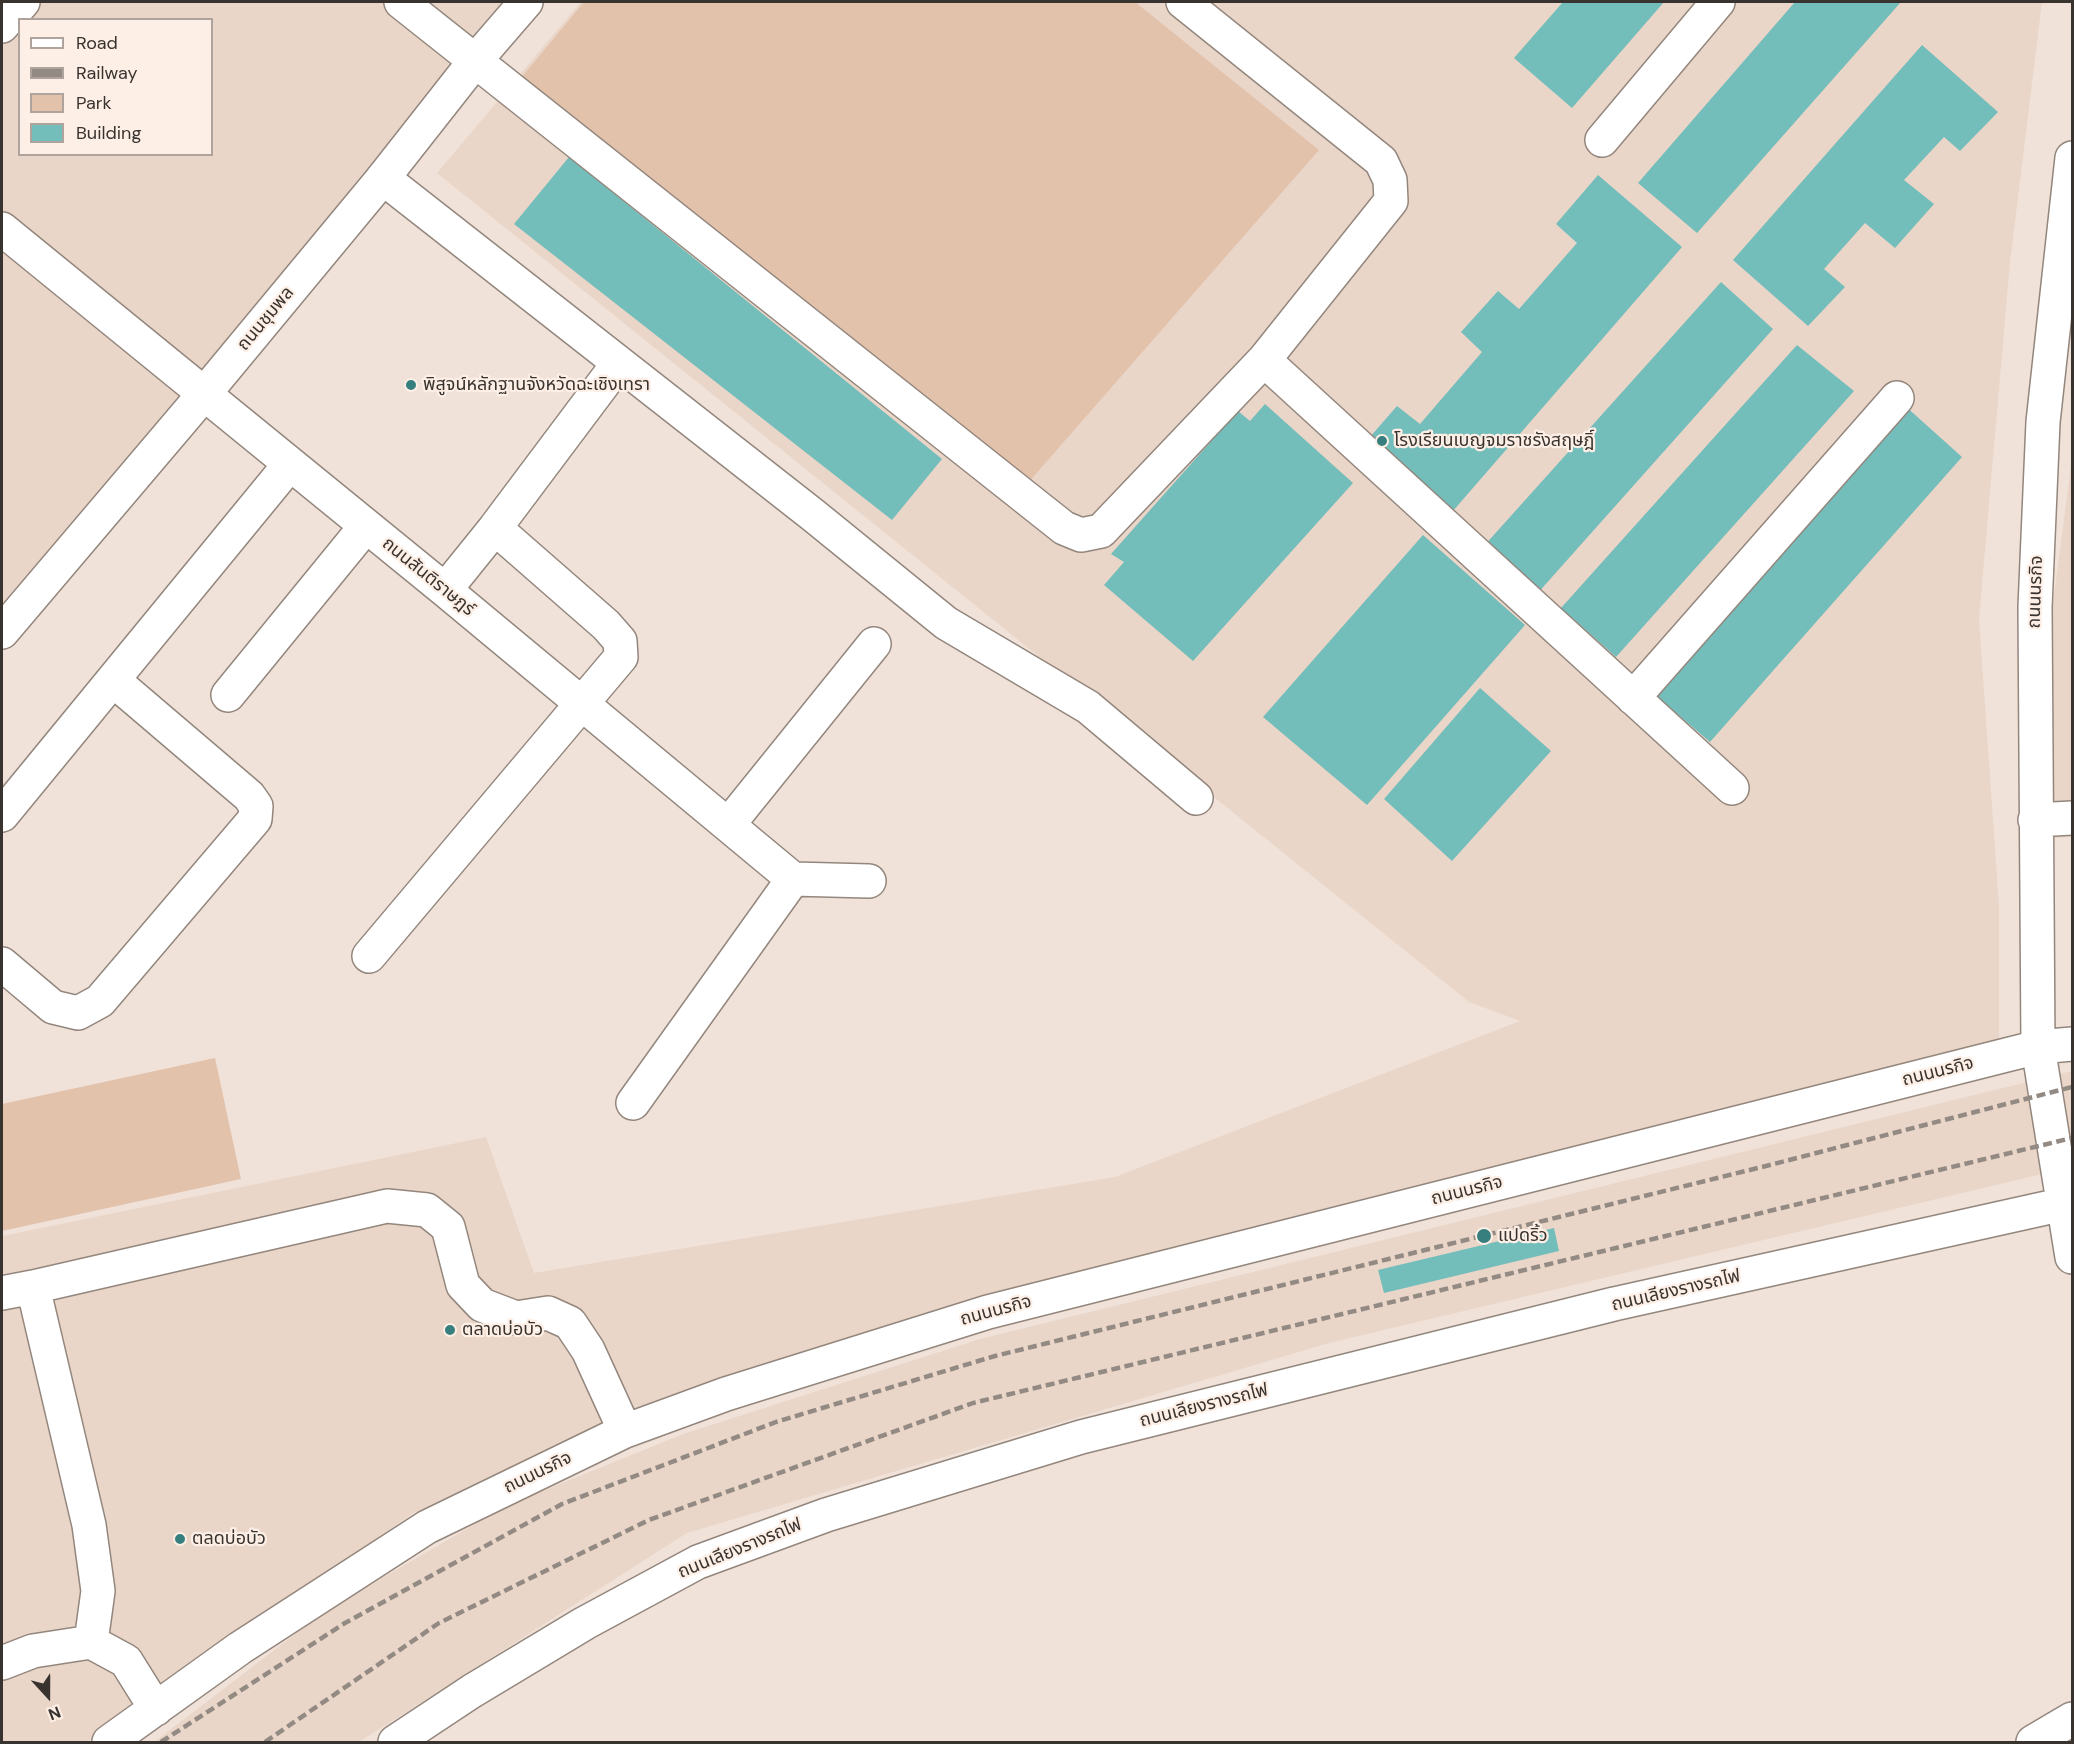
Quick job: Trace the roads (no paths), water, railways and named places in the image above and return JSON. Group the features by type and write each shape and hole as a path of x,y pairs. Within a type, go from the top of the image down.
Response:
{"street":[{"path":"2,26 23,2"},
{"path":"401,2 1064,528 1081,535 1101,531 1264,360 1391,201 1390,180 1381,161 1183,2"},
{"name":"ถนนชุมพล","path":"2,632 204,394 475,61 526,2"},
{"path":"1602,140 1718,2"},
{"name":"ถนนนรกิจ","path":"109,1743 240,1648 427,1527 625,1431 726,1395 988,1312 2038,1047 2035,607 2043,422 2073,158"},
{"path":"382,178 813,515 946,623 1088,707 1196,798"},
{"name":"ถนนสันติราษฎร์","path":"2,229 445,590 793,879"},
{"path":"1264,360 1732,788"},
{"path":"445,590 495,528 618,364"},
{"path":"1633,698 1897,398"},
{"path":"2,815 290,464"},
{"path":"228,695 366,526"},
{"path":"369,956 621,657 620,641 606,625 495,528"},
{"path":"728,825 874,644"},
{"path":"2,964 53,1007 78,1013 100,1001 255,819 256,806 249,796 113,680"},
{"path":"2035,820 2073,818"},
{"path":"633,1103 793,879 869,881"},
{"path":"2073,1044 2038,1047 2073,1257"},
{"name":"ถนนเลียงรางรถไฟ","path":"395,1743 472,1691 585,1623 698,1562 826,1515 1081,1437 1614,1305 2064,1204"},
{"path":"2,1293 387,1206 427,1210 448,1227 463,1285 482,1305 516,1318 548,1313 570,1323 588,1350 625,1431"},
{"path":"33,1287 89,1525 98,1591 91,1642"},
{"path":"2,1663 33,1651 91,1642 126,1661 156,1709"},
{"path":"2032,1743 2073,1719"}],"railway":[{"path":"161,1742 345,1623 562,1504 776,1422 995,1356 1766,1166 2072,1087"},
{"path":"265,1742 439,1623 649,1520 973,1403 2072,1138"}],"place":[{"name":"พิสูจน์หลักฐานจังหวัดฉะเชิงเทรา","path":"411,385"},
{"name":"โรงเรียนเบญจมราชรังสฤษฎิ์","path":"1382,441"},
{"name":"แปดริ้ว","path":"1484,1236"},
{"name":"ตลาดบ่อบัว","path":"450,1330"},
{"name":"ตลดบ่อบัว","path":"180,1539"}]}
